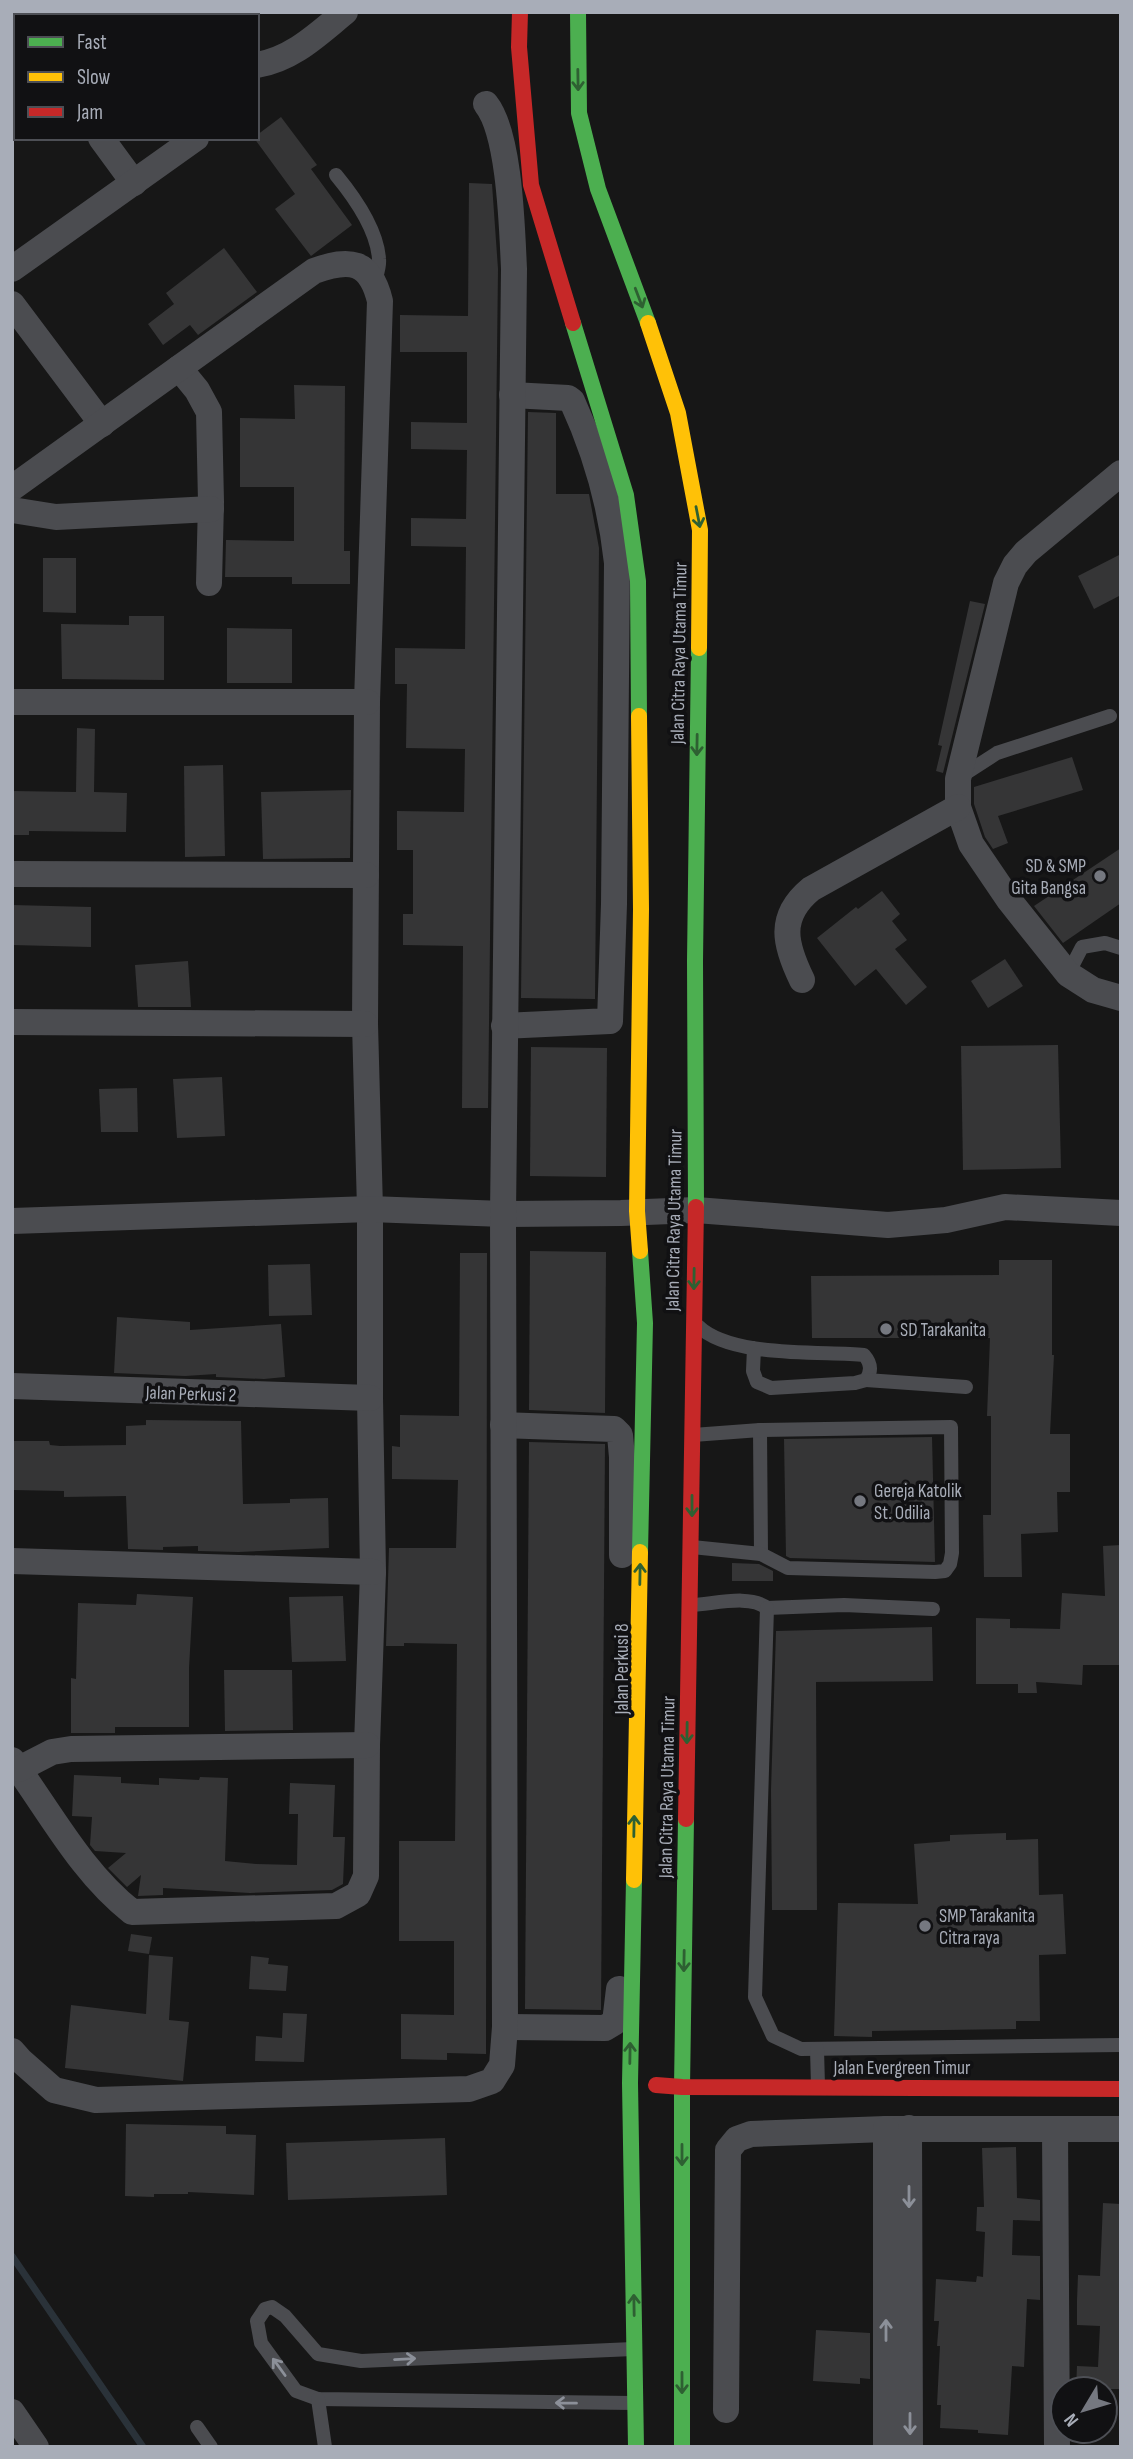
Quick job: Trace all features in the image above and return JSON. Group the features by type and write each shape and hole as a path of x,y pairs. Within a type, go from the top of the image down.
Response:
{"main road":[{"name":"Jalan Citra Raya Utama Timur","path":"520,12 519,47 531,185 626,495 638,581 641,909 636,1211 645,1323 645,1604 630,2083 636,2447"},
{"name":"Jalan Citra Raya Utama Timur","path":"578,12 579,113 598,189 653,335 678,413 700,530 692,1547 683,1605 682,2447"},
{"name":"Jalan Evergreen Timur","path":"630,2083 682,2087 1121,2089"}],"street":[{"path":"259,64 281,58 304,46 345,12"},
{"path":"12,2051 54,2090 96,2100 469,2089 492,2081 502,2066 505,2027 504,1026 514,268 502,148 494,116 486,104"},
{"path":"102,140 134,183"},
{"path":"12,269 193,140"},
{"path":"12,488 314,271 338,262 353,264 375,281 380,300 367,702 365,1024 370,1209 373,1572 366,1876 358,1894 336,1906 132,1912 110,1894 78,1855 16,1764 52,1752 71,1749 367,1745"},
{"path":"12,304 102,424"},
{"path":"179,368 197,390 209,412 209,583"},
{"path":"504,1026 610,1021 616,731 617,563 614,533 589,438 572,401 568,398 512,395"},
{"path":"1121,473 1014,565 1001,604 958,779 958,807 971,845 1009,900 1068,974 1093,990 1121,998"},
{"path":"12,510 56,517 211,509"},
{"path":"12,702 367,702"},
{"path":"802,980 789,953 788,937 789,923 801,898 811,889 958,807"},
{"path":"12,874 366,875"},
{"path":"12,1023 365,1024"},
{"path":"12,1221 370,1209 503,1213 696,1210 888,1225 946,1220 1005,1207 1121,1213"},
{"name":"Jalan Perkusi 2","path":"12,1386 370,1398"},
{"name":"Jalan Perkusi 8","path":"503,1425 614,1429 620,1434 622,1470 619,1988 615,2022 604,2028 505,2027"},
{"path":"12,1560 373,1572"},
{"path":"886,2447 898,2128"},
{"path":"898,2128 909,2447"},
{"path":"726,2410 728,2150 737,2139 751,2134 898,2128 1121,2129"},
{"path":"1055,2129 1057,2447"},
{"path":"12,2412 36,2447"}],"lane":[{"path":"336,175 353,196 369,225 380,261 375,281"},
{"path":"958,779 997,753 1110,716"},
{"path":"1068,974 1082,947 1105,943 1121,948"},
{"path":"693,1321 704,1332 754,1348 797,1353 864,1355 869,1361 870,1373 866,1380"},
{"path":"754,1348 752,1371 757,1382 771,1388 866,1380 966,1387"},
{"path":"691,1436 760,1430 951,1427 952,1553 950,1564 945,1571 788,1568 761,1554 692,1547"},
{"path":"760,1430 761,1554"},
{"path":"683,1605 745,1600 761,1603 767,1608 844,1605 933,1609"},
{"path":"767,1608 755,1997 773,2036 801,2049 1121,2045"},
{"path":"817,2049 818,2088"},
{"path":"634,2403 318,2399 296,2391 261,2343 257,2321 265,2309 271,2307 285,2316 318,2354 360,2361 635,2349"},
{"path":"318,2399 325,2447"},
{"path":"197,2427 211,2447"}],"building":[{"path":"281,117 317,165 311,169 352,225 311,256 275,209 295,194 255,140 259,140 259,134"},
{"path":"469,183 492,184 498,269 488,1108 462,1108 463,946 403,945 403,914 413,914 413,850 397,850 397,811 464,812 465,749 406,748 407,684 395,684 395,648 465,649 466,547 411,546 411,518 466,519 467,450 411,449 411,422 467,423 467,352 400,352 400,315 468,316"},
{"path":"224,248 257,292 198,335 190,325 163,345 148,324 174,304 166,293"},
{"path":"294,385 345,386 344,551 350,551 350,584 292,584 292,577 225,577 226,540 294,541 294,487 240,487 240,418 295,419"},
{"path":"528,412 556,413 556,494 589,494 599,548 595,999 521,998"},
{"path":"1121,554 1121,595 1094,609 1078,576"},
{"path":"43,558 76,558 76,613 43,612"},
{"path":"970,601 985,604 943,773 936,771 942,746 938,745"},
{"path":"129,616 164,616 164,680 62,679 61,624 129,625"},
{"path":"227,628 292,629 292,683 227,683"},
{"path":"77,728 95,729 94,792 127,793 126,832 29,831 29,835 12,835 12,791 76,792"},
{"path":"1072,757 1083,790 998,816 1008,843 993,849 985,837 974,804 974,787"},
{"path":"223,765 225,856 185,857 184,766"},
{"path":"351,790 350,858 263,859 261,792"},
{"name":"SD & SMP Gita Bangsa","path":"1121,848 1121,903 1063,943 1034,906"},
{"path":"882,891 900,914 892,921 907,940 895,949 927,987 906,1005 876,969 855,986 817,938 856,907 858,909"},
{"path":"12,905 91,907 91,947 12,945"},
{"path":"1005,959 1023,986 988,1008 971,981"},
{"path":"188,961 191,1007 138,1007 135,965"},
{"path":"1058,1045 1061,1168 963,1170 961,1046"},
{"path":"531,1047 607,1048 606,1177 530,1176"},
{"path":"222,1077 225,1136 177,1138 173,1079"},
{"path":"137,1088 138,1132 101,1132 99,1089"},
{"path":"530,1251 606,1252 605,1413 529,1410"},
{"path":"460,1253 487,1253 486,2054 447,2053 447,2060 401,2059 401,2014 454,2015 454,1941 399,1941 399,1841 455,1841 457,1644 404,1643 404,1646 386,1646 389,1548 456,1548 458,1480 392,1479 392,1446 400,1447 400,1415 459,1416"},
{"path":"999,1260 1052,1260 1054,1355 1050,1434 1070,1434 1070,1492 1057,1492 1058,1532 1021,1534 1022,1577 984,1577 983,1515 991,1515 991,1416 987,1416 990,1338 812,1338 811,1276 999,1275"},
{"path":"310,1264 312,1315 269,1316 268,1265"},
{"path":"117,1317 190,1322 190,1330 281,1324 285,1377 264,1379 216,1377 216,1374 185,1376 114,1373"},
{"path":"146,1420 241,1421 243,1504 290,1503 290,1499 328,1498 329,1548 238,1552 198,1551 198,1546 163,1547 163,1550 128,1549 126,1496 64,1497 64,1491 12,1490 12,1441 49,1441 50,1445 60,1446 126,1445 126,1426 146,1425"},
{"name":"Gereja Katolik St. Odilia","path":"932,1437 935,1562 786,1556 784,1439"},
{"path":"529,1442 605,1444 601,2010 525,2009"},
{"path":"1121,1545 1121,1665 1083,1665 1082,1685 1036,1682 1037,1693 1018,1693 1018,1684 976,1684 976,1618 1010,1619 1010,1628 1060,1629 1062,1593 1105,1596 1103,1546"},
{"path":"732,1563 759,1564 773,1571 773,1581 732,1581"},
{"path":"137,1594 193,1597 189,1727 115,1727 115,1733 71,1733 71,1678 76,1679 78,1603 136,1605"},
{"path":"343,1596 346,1661 292,1662 289,1597"},
{"path":"932,1627 933,1681 816,1682 817,1910 772,1910 771,1790 776,1631"},
{"path":"224,1670 292,1670 293,1730 225,1731"},
{"path":"74,1775 121,1777 121,1783 159,1785 159,1778 228,1778 225,1861 256,1864 297,1865 298,1814 289,1814 290,1783 335,1785 333,1837 345,1837 343,1884 332,1890 250,1893 163,1888 163,1895 138,1896 141,1875 127,1887 108,1868 126,1853 95,1851 90,1845 92,1817 72,1816"},
{"path":"1006,1833 1006,1840 1038,1839 1039,1895 1063,1894 1066,1954 1039,1955 1040,2021 1016,2021 1016,2029 872,2031 872,2037 834,2036 838,1903 918,1904 914,1844 950,1841 950,1835"},
{"path":"131,1934 152,1937 149,1954 128,1951"},
{"path":"149,1955 173,1957 169,2020 189,2022 183,2081 65,2068 71,2005 146,2014"},
{"path":"251,1956 269,1958 268,1964 288,1966 286,1991 249,1989"},
{"path":"283,2013 307,2014 304,2062 255,2061 256,2036 282,2038"},
{"path":"126,2124 226,2126 226,2134 256,2135 254,2195 188,2192 154,2194 154,2197 125,2196"},
{"path":"445,2138 447,2195 288,2200 286,2143"},
{"path":"1016,2147 1017,2198 1040,2200 1040,2221 1013,2220 1012,2255 1040,2256 1040,2300 1027,2299 1024,2367 1012,2366 1008,2435 940,2428 941,2405 937,2405 939,2321 934,2321 936,2279 976,2282 977,2276 983,2277 985,2232 976,2231 977,2207 984,2207 982,2148"},
{"path":"1103,2203 1121,2204 1121,2389 1119,2375 1077,2375 1077,2366 1098,2367 1100,2326 1077,2325 1078,2275 1100,2276"},
{"path":"816,2330 870,2333 870,2379 860,2378 860,2384 813,2381"}],"waterway":[{"path":"12,2256 143,2447"}],"traffic: fast":[{"path":"578,12 579,113 598,189 648,323"},
{"path":"573,323 626,495 638,581 639,716"},
{"path":"696,1207 695,961 699,648"},
{"path":"640,1251 645,1323 640,1552"},
{"path":"682,2447 682,2087 686,1819"},
{"path":"634,1880 630,2083 636,2447"}],"traffic: slow":[{"path":"648,323 678,413 700,530 699,648"},
{"path":"639,716 641,909 637,1211 640,1251"},
{"path":"634,1880 640,1552"}],"traffic: jam":[{"path":"520,12 519,47 531,185 573,323"},
{"path":"686,1819 696,1207"},
{"path":"656,2085 1121,2089"}],"place":[{"name":"SD & SMP Gita Bangsa","path":"1100,876"},
{"name":"SD Tarakanita","path":"886,1329"},
{"name":"Gereja Katolik St. Odilia","path":"860,1501"},
{"name":"SMP Tarakanita Citra raya","path":"925,1926"}]}
